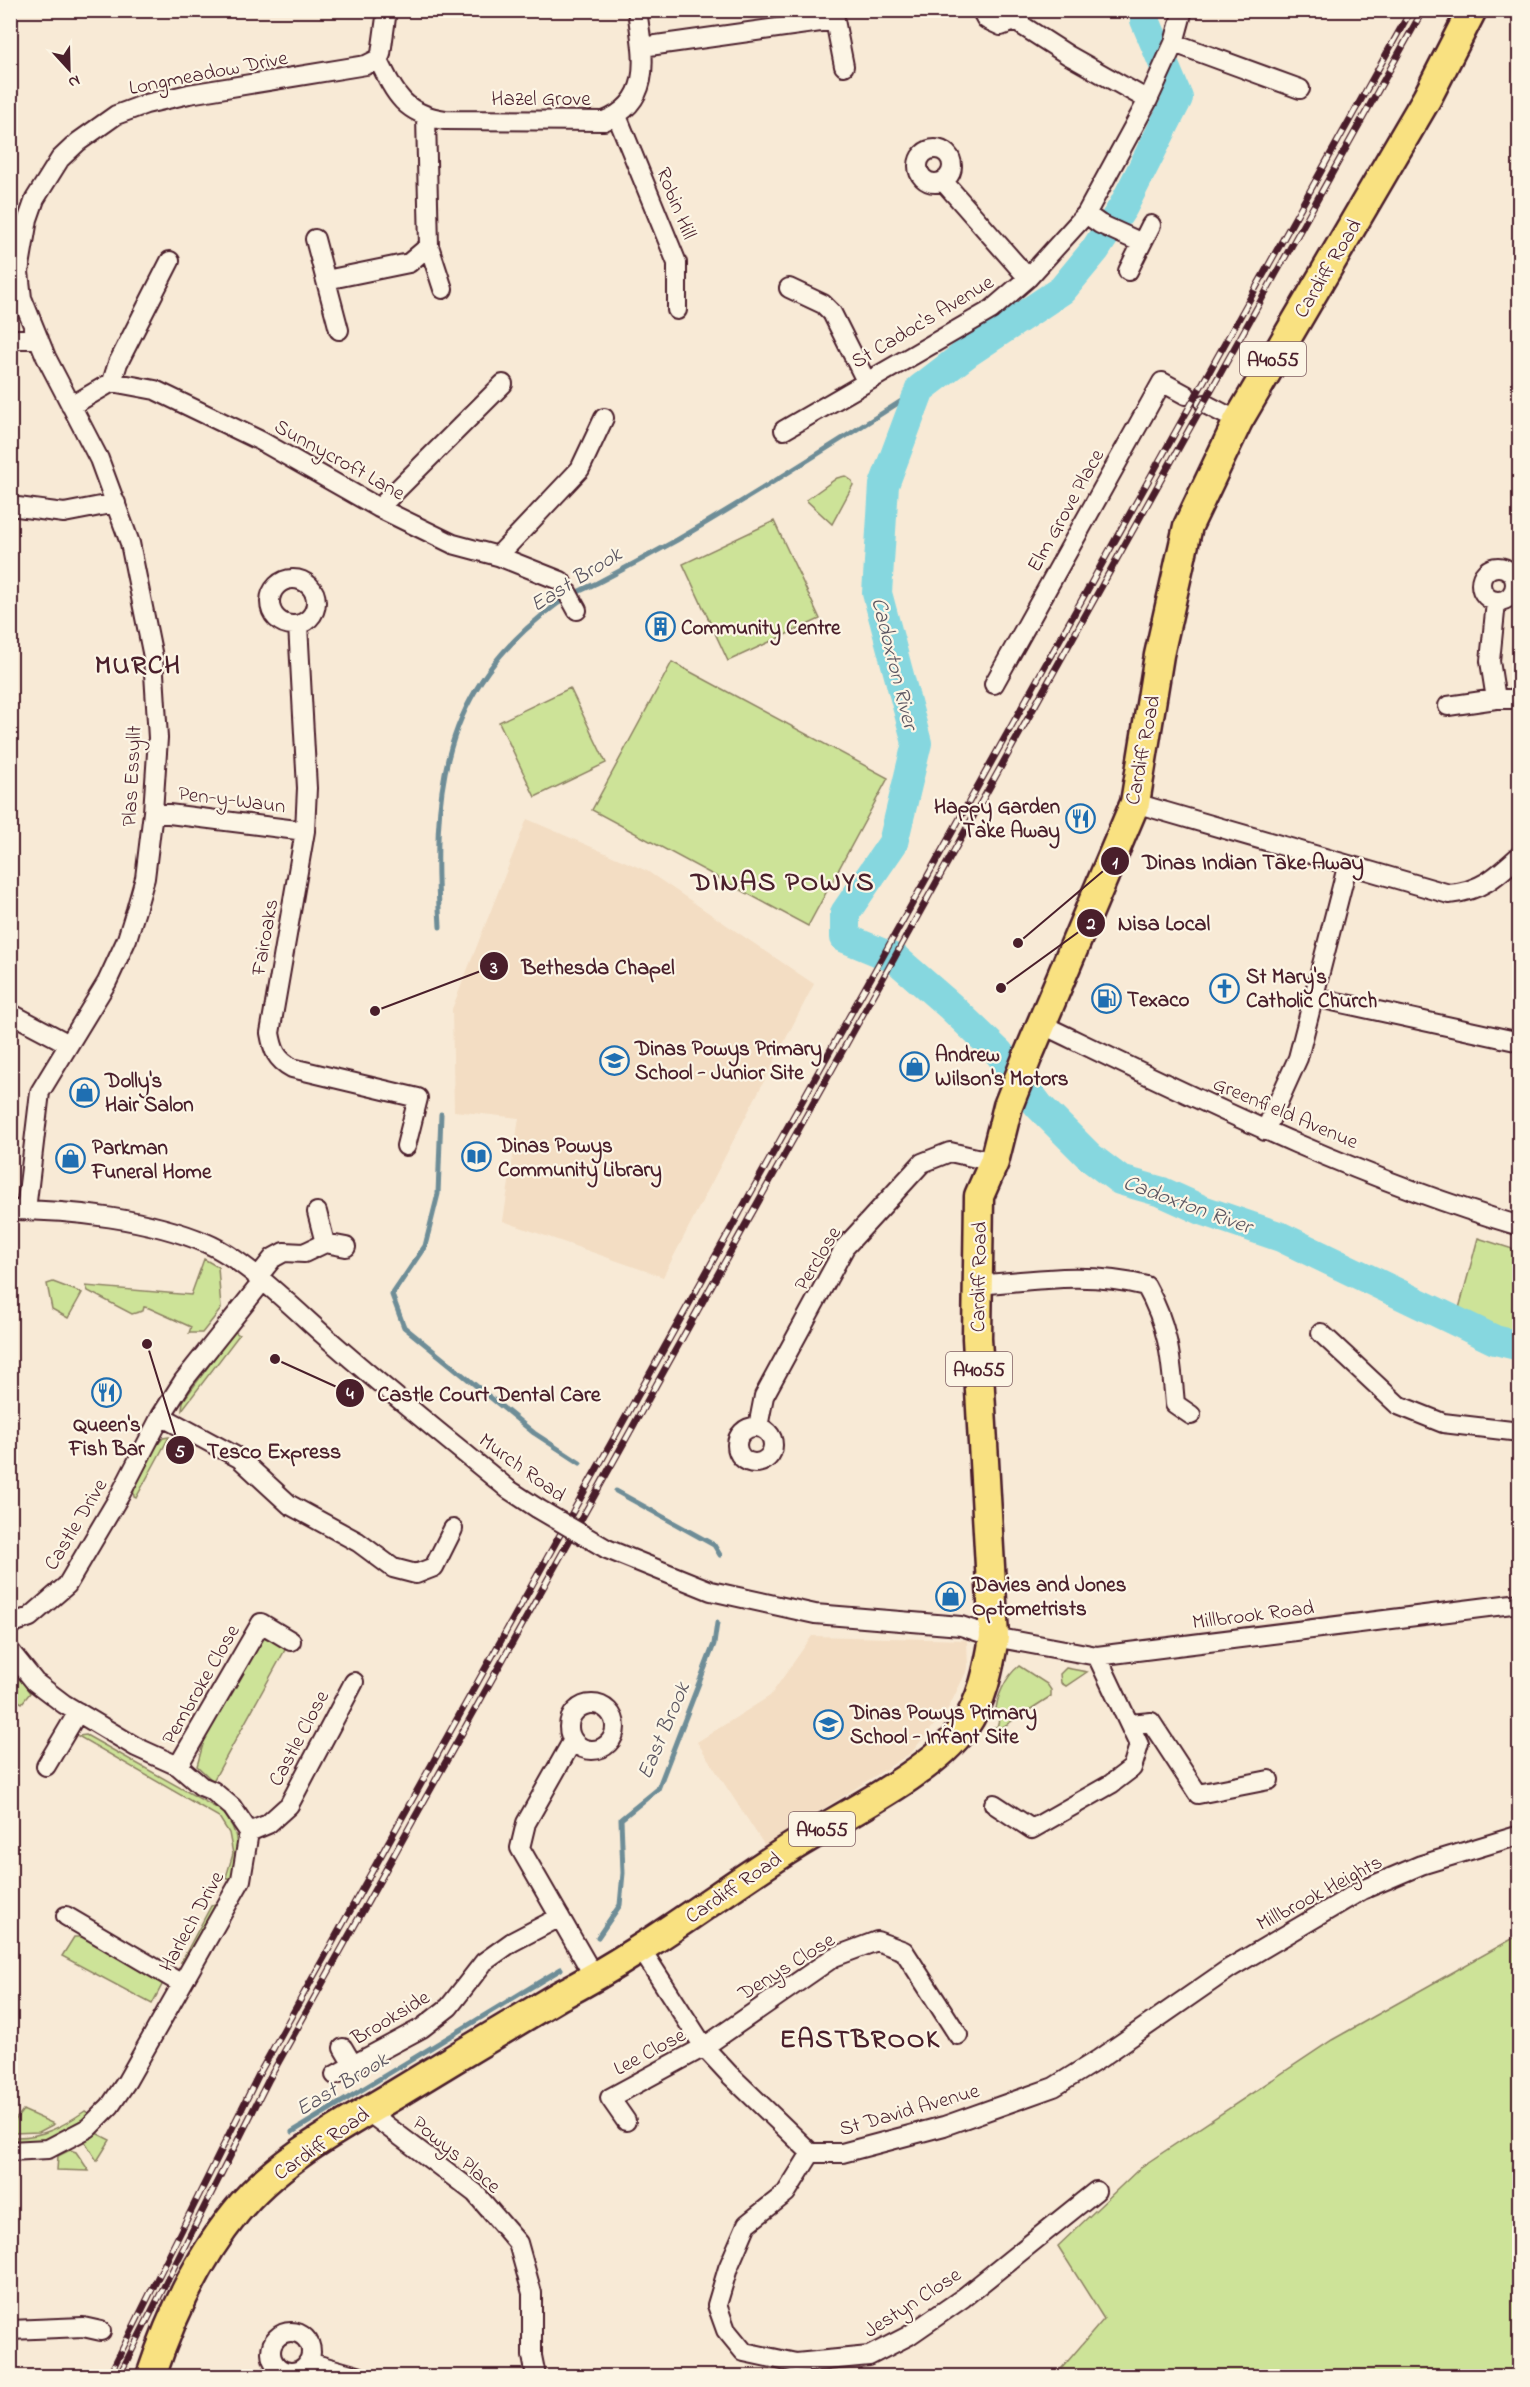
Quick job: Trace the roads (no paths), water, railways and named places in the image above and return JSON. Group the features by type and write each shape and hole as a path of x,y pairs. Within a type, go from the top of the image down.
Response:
{"main road":[{"name":"Cardiff Road","path":"151,2376 185,2295 212,2246 237,2210 271,2177 335,2130 559,1996 595,1978 788,1850 926,1765 964,1727 979,1698 989,1671 994,1637 977,1338 979,1196 994,1162 1008,1106 1027,1058 1135,802 1159,655 1188,526 1238,421 1427,98 1472,10"}],"street":[{"path":"378,59 381,54 387,10"},
{"name":"Hazel Grove","path":"378,59 396,95 405,105 426,117 446,120 603,121 623,112 637,94 643,75 637,10"},
{"path":"981,10 992,23 1001,26 1019,16 1068,55 1148,100"},
{"name":"St Cadoc's Avenue","path":"784,430 991,310 1093,219 1174,43 1183,10"},
{"path":"642,47 835,15 844,66"},
{"path":"1174,43 1300,89"},
{"name":"Longmeadow Drive","path":"39,339 22,298 19,272 28,219 45,179 60,159 78,142 116,115 146,104 351,69 378,59"},
{"name":"Robin Hill","path":"617,116 677,263 677,310"},
{"path":"426,117 429,246 443,289"},
{"path":"942,181 1028,278"},
{"path":"1093,219 1142,243"},
{"path":"1128,271 1151,225"},
{"path":"315,239 339,330"},
{"path":"326,280 409,263 429,246"},
{"path":"71,406 112,382 118,363 170,261"},
{"path":"789,288 823,304 832,313 866,381"},
{"path":"10,339 39,339"},
{"name":"Plas Essyllt","path":"18,1210 40,1092 67,1044 107,982 127,939 145,878 153,812 158,738 153,657 130,543 99,459 39,339"},
{"name":"Sunnycroft Lane","path":"112,382 155,390 261,441 379,508 453,544 498,556 561,581 577,610"},
{"name":"Elm Grove Place","path":"994,684 1162,382 1186,395"},
{"path":"379,508 503,384"},
{"path":"1205,404 1238,421"},
{"path":"498,556 580,469 604,418"},
{"path":"10,506 64,513 116,503"},
{"path":"1496,602 1490,661 1496,699"},
{"name":"Fairoaks","path":"298,625 307,788 304,831 270,1033 274,1053 280,1061 306,1073 418,1098 406,1146"},
{"path":"1448,706 1496,699 1520,699"},
{"path":"1135,802 1347,867 1449,894 1470,892 1496,877 1520,855"},
{"name":"Pen-y-Waun","path":"153,812 304,831"},
{"path":"1265,1131 1298,1058 1347,867"},
{"path":"1314,997 1520,1042"},
{"path":"10,1013 67,1044"},
{"name":"Greenfield Avenue","path":"1041,1024 1265,1131 1469,1211 1520,1226"},
{"name":"Perclose","path":"758,1426 764,1396 845,1247 922,1163 950,1152 994,1162"},
{"name":"Murch Road","path":"18,1210 129,1222 180,1233 209,1244 259,1280 508,1489 607,1549 711,1592 815,1614 962,1626 994,1637"},
{"path":"317,1212 326,1243 346,1247"},
{"name":"Castle Drive","path":"10,1624 30,1617 67,1585 120,1495 161,1416 184,1380 273,1258 284,1252 304,1253 326,1243"},
{"path":"978,1285 1073,1277 1115,1278 1146,1286 1162,1313 1170,1356 1175,1404 1191,1415"},
{"path":"1321,1334 1398,1405 1443,1423 1520,1432"},
{"path":"161,1416 239,1458 290,1505 358,1542 393,1569 416,1575 434,1567 453,1529"},
{"name":"Millbrook Road","path":"994,1637 1097,1656 1520,1603"},
{"name":"Pembroke Close","path":"178,1766 261,1623 291,1641"},
{"path":"10,1651 35,1682 78,1712 136,1747 178,1766 201,1786 213,1791 232,1807 249,1832"},
{"path":"994,1804 1032,1829 1111,1784 1132,1768 1139,1745 1097,1656"},
{"name":"Castle Close","path":"249,1832 268,1824 289,1805 354,1682"},
{"path":"46,1766 78,1712"},
{"path":"1130,1724 1151,1722 1198,1794 1269,1780"},
{"path":"573,1740 526,1823 520,1848 595,1978"},
{"name":"Harlech Drive","path":"10,2151 48,2149 88,2128 110,2106 127,2081 241,1880 249,1832"},
{"name":"Millbrook Heights","path":"1155,2020 1230,1968 1362,1890 1421,1865 1520,1834"},
{"path":"66,1916 182,1983"},
{"name":"Brookside","path":"335,2075 422,2028 449,2007 484,1962 512,1942 560,1917"},
{"name":"Denys Close","path":"704,2047 834,1957 877,1941 904,1950 958,2035"},
{"path":"641,1949 704,2047 810,2152"},
{"name":"St David Avenue","path":"810,2152 842,2154 944,2126 1054,2087 1155,2020"},
{"name":"Lee Close","path":"626,2121 609,2098 704,2047"},
{"name":"Brookside","path":"343,2049 353,2065"},
{"name":"Powys Place","path":"367,2111 475,2193 518,2244 532,2293 532,2356 536,2376"},
{"name":"Jestyn Close","path":"810,2152 786,2193 747,2224 728,2268 717,2305 726,2330 744,2352 796,2363 869,2356 908,2336 963,2298 1096,2191"},
{"path":"10,2330 83,2327 101,2331"},
{"path":"308,2362 358,2376"}],"waterway":[{"name":"Cadoxton River","path":"1146,10 1145,20 1178,98 1123,207 1095,250 1062,290 967,353 920,389 884,485 877,593 917,743 893,843 845,913 845,938 896,959 950,1006 999,1053 1039,1106 1091,1158 1120,1180 1162,1192 1202,1210 1281,1237 1495,1340 1520,1346"},
{"name":"East Brook","path":"440,927 438,831 442,788 451,747 466,708 488,672 518,637 566,598 677,540 769,485 920,389"},
{"name":"East Brook","path":"441,1114 438,1194 425,1246 392,1295 404,1327 534,1433 580,1463"},
{"name":"East Brook","path":"616,1491 714,1545 720,1555"},
{"name":"East Brook","path":"598,1937 620,1905 623,1873 621,1819 658,1789 714,1644 717,1623"},
{"name":"East Brook","path":"292,2132 561,1969"}],"railway":[{"path":"109,2376 259,2074 1411,10"},
{"path":"119,2376 269,2079 1423,10"}],"place":[{"name":"Community Centre","path":"660,627"},
{"name":"Happy Garden Take Away","path":"1081,818"},
{"name":"Dinas Indian Take Away","path":"1018,943"},
{"name":"Nisa Local","path":"1001,988"},
{"name":"St Mary's Catholic Church","path":"1225,988"},
{"name":"Texaco","path":"1106,999"},
{"name":"Bethesda Chapel","path":"375,1011"},
{"name":"Dinas Powys Primary School - Junior Site","path":"614,1060"},
{"name":"Andrew Wilson's Motors","path":"914,1066"},
{"name":"Dolly's Hair Salon","path":"84,1092"},
{"name":"Dinas Powys Community Library","path":"477,1157"},
{"name":"Parkman Funeral Home","path":"71,1159"},
{"name":"Tesco Express","path":"147,1344"},
{"name":"Castle Court Dental Care","path":"275,1359"},
{"name":"Queen's Fish Bar","path":"107,1393"},
{"name":"Davies and Jones Optometrists","path":"951,1596"},
{"name":"Dinas Powys Primary School - Infant Site","path":"829,1724"}],"district":[{"name":"MURCH","path":"138,664"},
{"name":"DINAS POWYS","path":"783,881"},
{"name":"EASTBROOK","path":"860,2038"}]}
